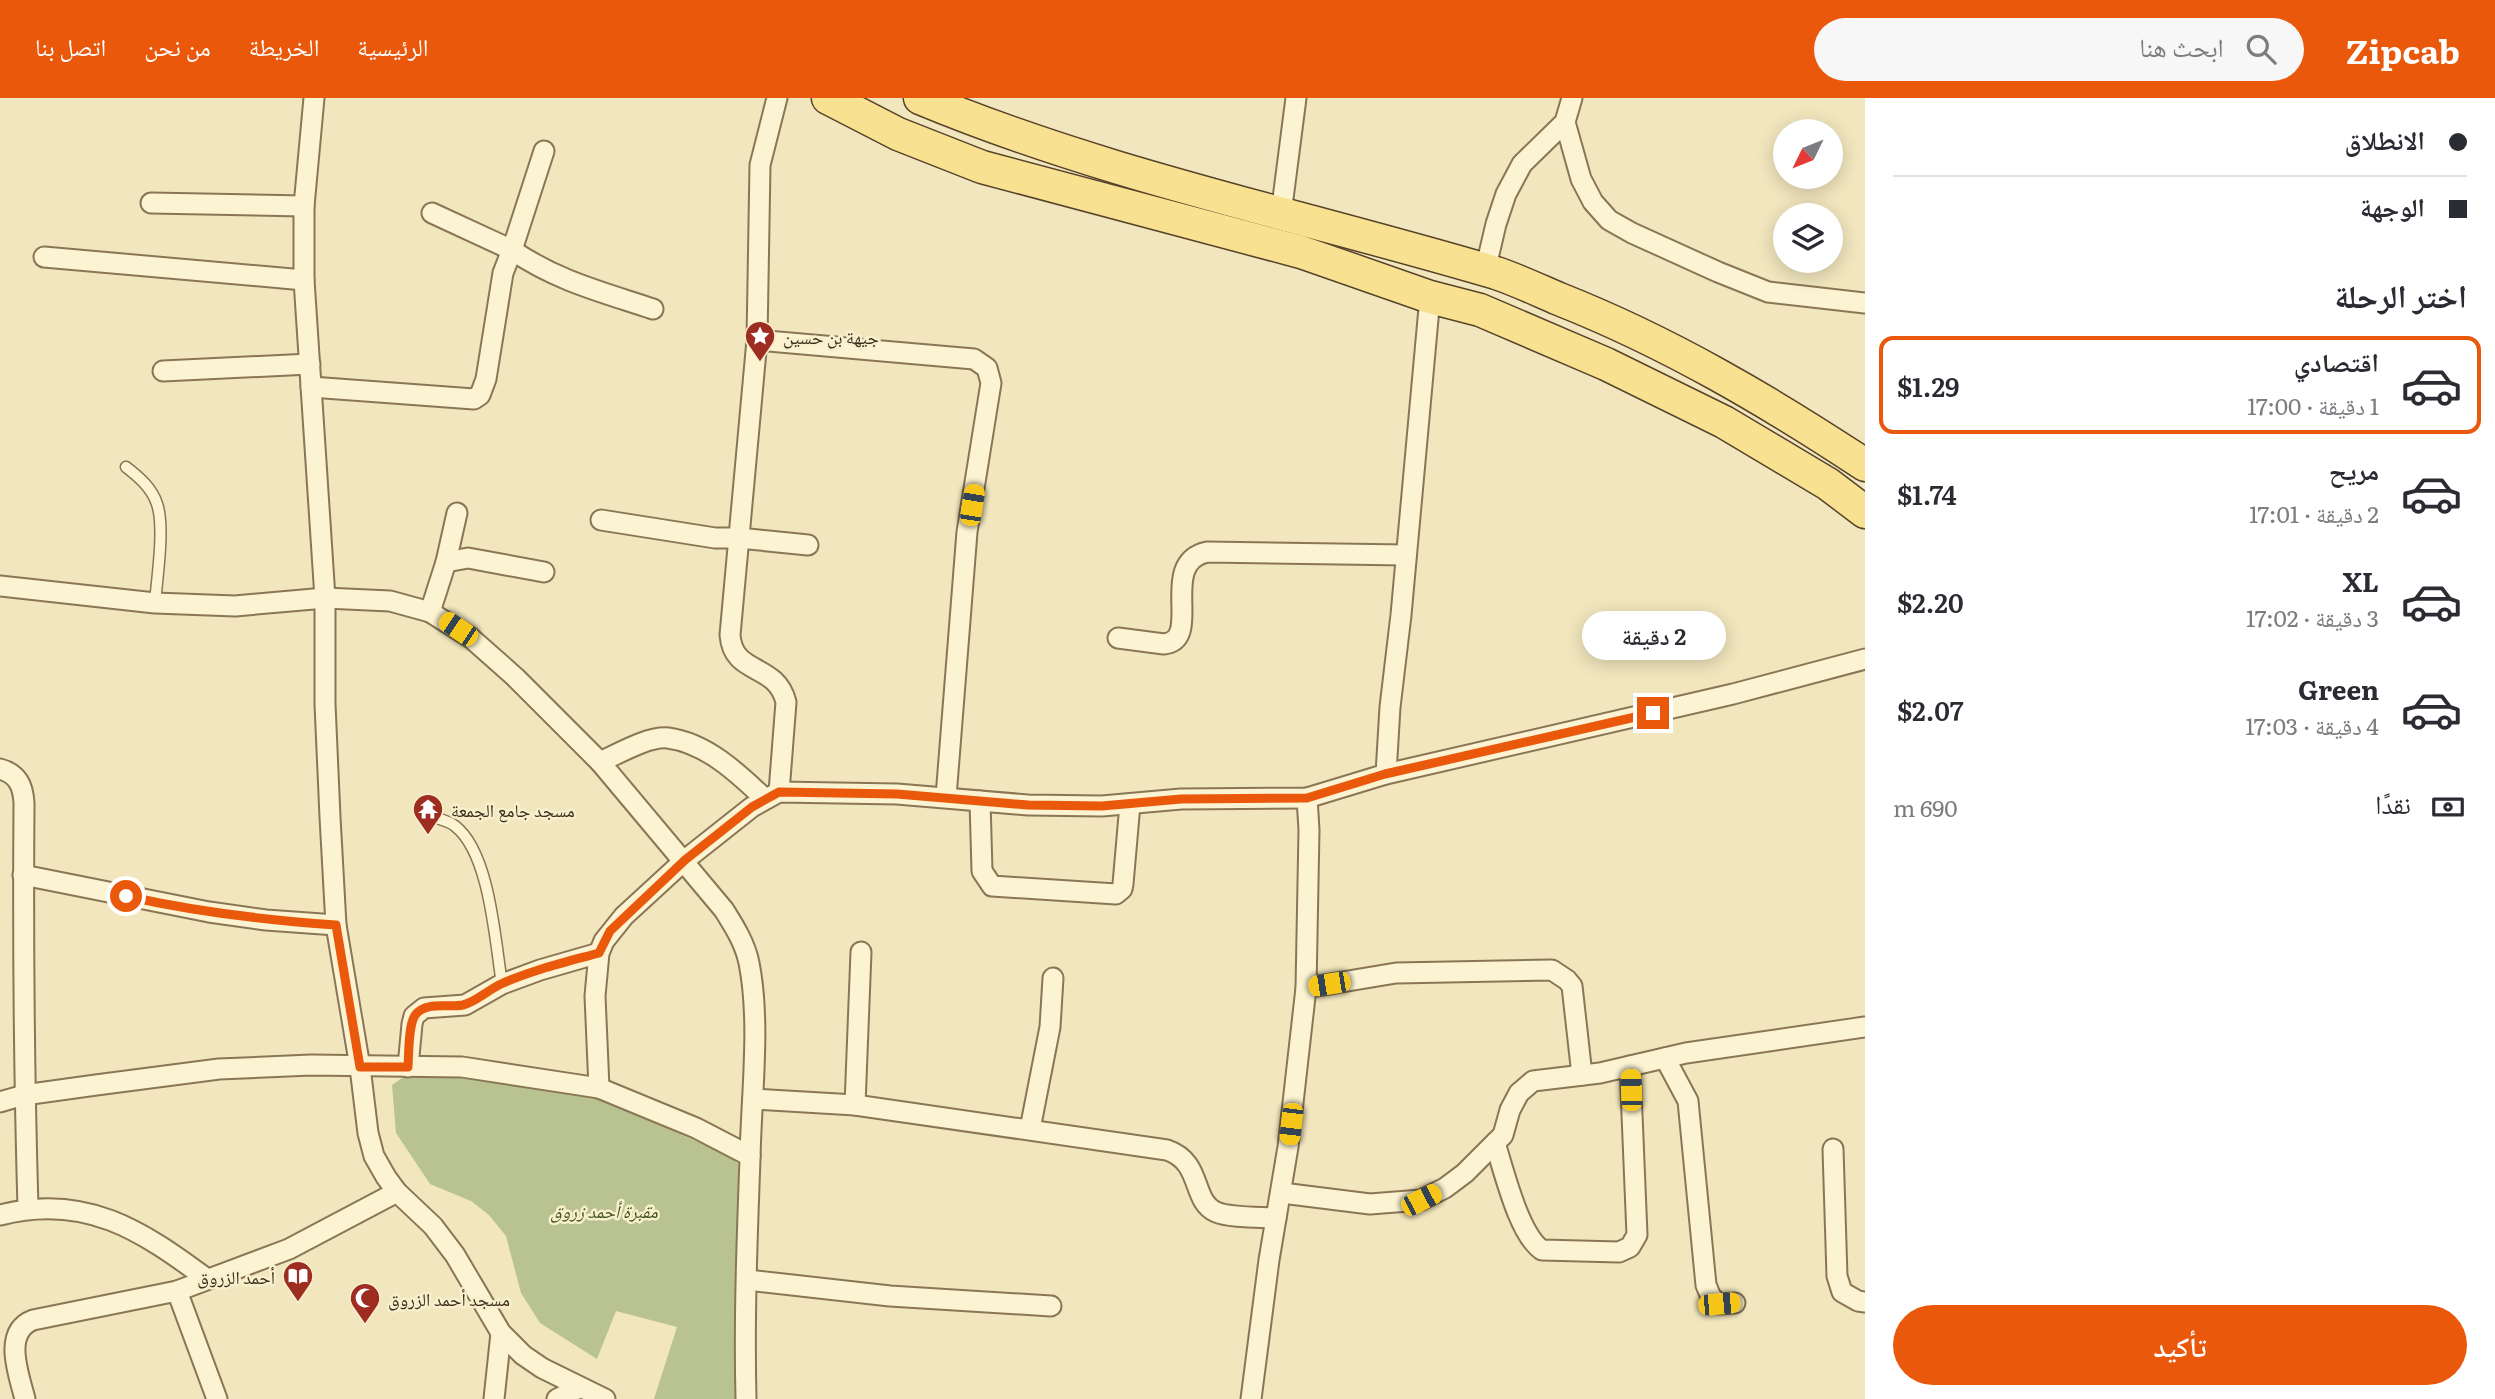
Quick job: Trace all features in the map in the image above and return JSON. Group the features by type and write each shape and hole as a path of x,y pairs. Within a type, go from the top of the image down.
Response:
{"main road":[{"path":"828,98 898,134 982,167 1301,252 1430,297 1479,310 1630,376 1724,422 1828,484 1865,512"},
{"path":"920,98 1062,150 1494,273 1596,313 1694,361 1791,416 1865,465"}],"street":[{"path":"314,98 304,206 304,280 325,598 325,704 336,925 360,1067 368,1133 374,1156 397,1192 432,1226 455,1255 501,1333 523,1355 579,1388 605,1399"},
{"path":"599,1088 595,996 599,953 610,931 685,860 772,795 786,702 775,680 744,663 731,649 730,635 757,340 760,165 777,98"},
{"path":"1281,214 1296,98"},
{"path":"1485,271 1506,194 1522,164 1565,122 1572,98"},
{"path":"1565,122 1581,179 1593,202 1609,220 1718,272 1768,292 1865,303"},
{"path":"311,387 474,399 480,395 486,379 503,273 544,150"},
{"path":"151,203 304,206"},
{"path":"432,213 512,250 561,279 653,309"},
{"path":"44,257 304,280"},
{"path":"1385,774 1430,297"},
{"path":"757,340 974,359 986,368 991,383 967,532 946,797"},
{"path":"163,371 310,365"},
{"path":"430,612 446,562 457,513"},
{"path":"601,520 715,538 808,545"},
{"path":"1118,638 1164,644 1171,643 1178,636 1181,627 1184,568 1191,558 1199,554 1406,555"},
{"path":"446,562 468,558 544,572"},
{"path":"0,586 155,603 235,606 325,598 390,601 430,612 471,638 515,677 600,762 685,860 724,910 739,935 749,961 754,1038 746,1399"},
{"path":"600,762 638,744 666,738 706,751 772,795 946,797 1028,805 1130,804 1181,799 1307,798 1385,774 1733,694 1865,659"},
{"path":"0,769 14,775 23,790 24,1095 28,1208"},
{"path":"1251,1399 1276,1218 1282,1193 1306,988 1309,830 1307,798"},
{"path":"980,801 982,871 992,886 1116,894 1124,884 1130,804"},
{"path":"23,875 209,912 266,920 336,925"},
{"path":"855,1105 861,952"},
{"path":"408,1067 412,1024 417,1013 428,1007 465,1005 502,984 599,953"},
{"path":"1306,988 1396,973 1552,970 1572,986 1582,1075"},
{"path":"1030,1129 1050,1027 1053,978"},
{"path":"1282,1193 1370,1204 1421,1200 1445,1188 1465,1173 1503,1135 1518,1093 1533,1082 1665,1058 1865,1027"},
{"path":"1665,1058 1688,1101 1706,1285 1711,1297 1719,1304 1735,1303"},
{"path":"0,1102 24,1095 219,1069 311,1065 462,1067 599,1088 695,1128 750,1156"},
{"path":"1495,1143 1524,1228 1533,1245 1542,1250 1619,1252 1630,1247 1637,1235 1630,1066"},
{"path":"753,1099 855,1105 1030,1129 1177,1154 1187,1163 1205,1202 1214,1212 1276,1218"},
{"path":"1833,1149 1837,1276 1842,1292 1865,1302"},
{"path":"25,1399 16,1345 18,1330 24,1324 177,1290 289,1249 397,1192"},
{"path":"0,1216 28,1208 73,1209 106,1219 141,1234 207,1279"},
{"path":"747,1280 890,1296 1051,1306"},
{"path":"177,1290 217,1399"},
{"path":"494,1399 501,1333"},
{"path":"557,1399 579,1388"}],"lane":[{"path":"126,467 145,482 158,505 160,541 155,603"},
{"path":"425,814 454,825 472,846 482,870 502,984"}],"green space":[{"name":"مقبرة أحمد زروق","path":"438,1070 615,1099 662,1126 729,1156 744,1169 741,1399 654,1399 677,1327 616,1311 597,1359 540,1323 521,1293 506,1236 489,1215 471,1201 430,1184 396,1133 392,1085 405,1076"}],"place":[{"name":"جيهة بن حسين","path":"760,363"},
{"name":"مسجد جامع الجمعة","path":"428,836"},
{"name":"أحمد الزروق","path":"298,1303"},
{"name":"مسجد أحمد الزروق","path":"365,1325"}],"route":[{"path":"126,896 266,920 336,925 360,1067 408,1067 412,1024 414,1016 420,1010 465,1005 502,984 599,953 610,931 685,860 752,807 779,792 897,794 1028,805 1102,806 1181,799 1307,798 1385,774 1653,713"}]}
